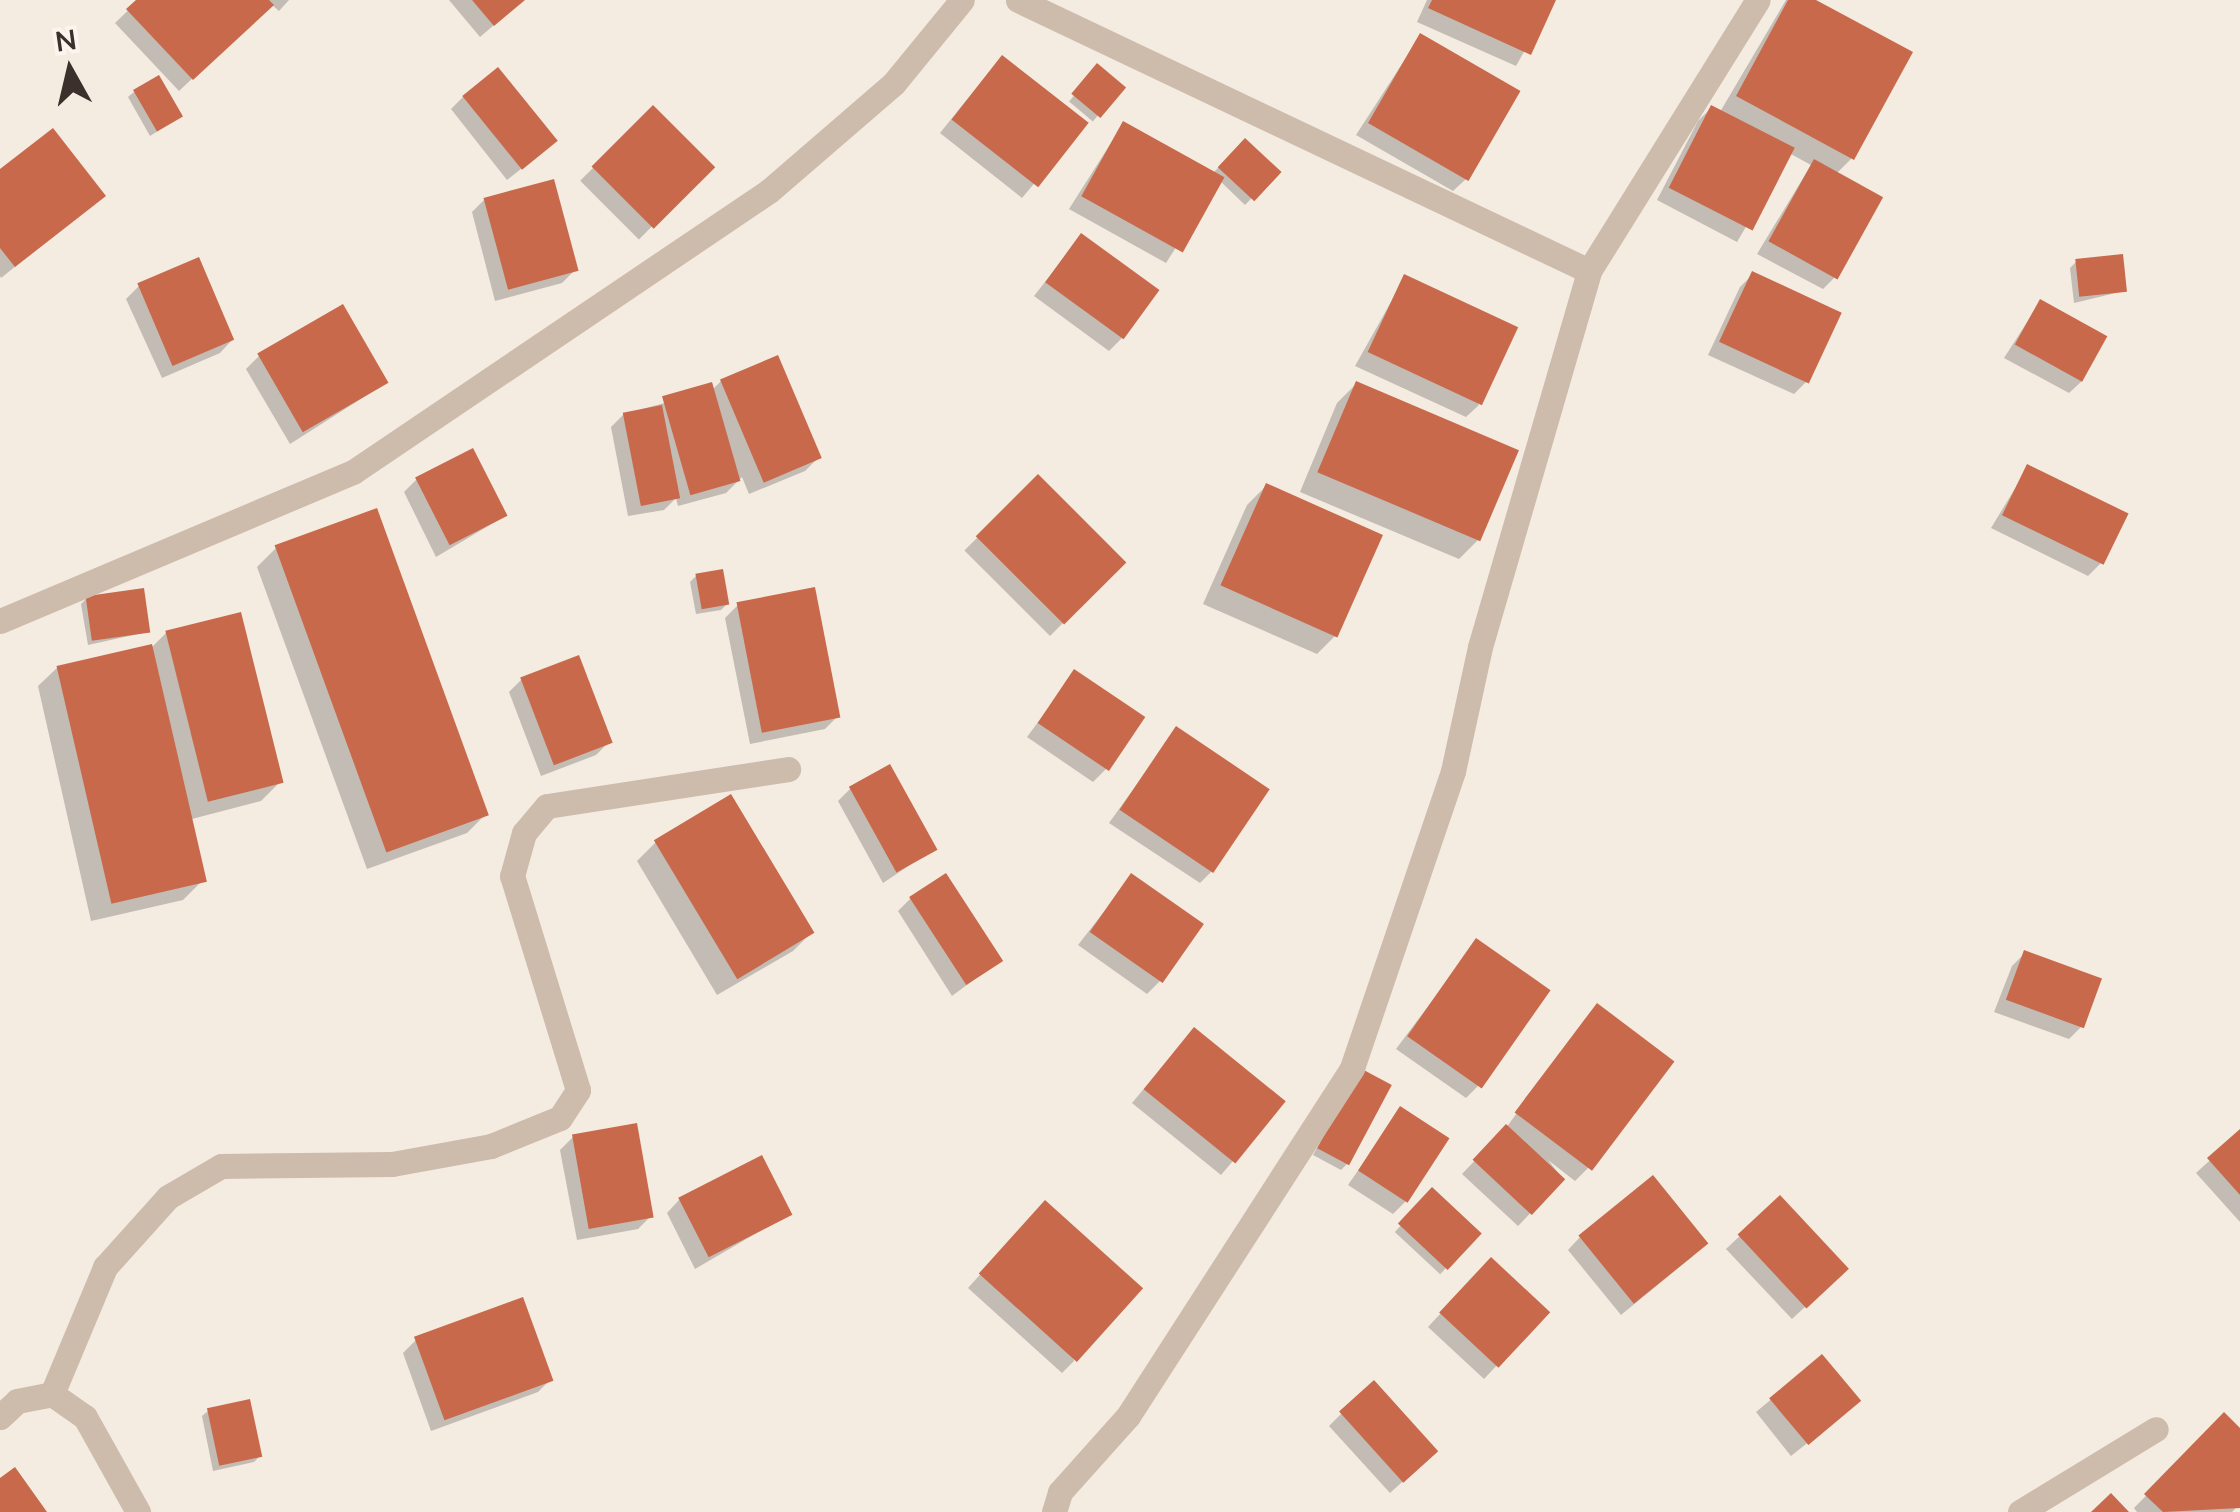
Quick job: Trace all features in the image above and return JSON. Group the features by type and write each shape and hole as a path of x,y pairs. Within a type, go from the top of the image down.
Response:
{"street":[{"path":"0,620 353,472 770,191 894,84 962,0"},
{"path":"1018,0 1589,272"},
{"path":"1054,1512 1060,1492 1128,1416 1352,1068 1453,771 1480,647 1589,272 1758,0"},
{"path":"52,1394 105,1267 168,1197 221,1166 392,1164 491,1146 560,1118 578,1090 512,876 524,833 547,806 788,769"},
{"path":"0,1417 18,1401 52,1394 85,1417 138,1512"},
{"path":"2020,1512 2156,1429"}],"building":[{"path":"136,0 269,0 274,5 193,80 126,9"},
{"path":"472,0 525,0 494,26"},
{"path":"1432,0 1556,0 1531,55 1428,8"},
{"path":"1788,0 1816,0 1913,52 1854,160 1736,96"},
{"path":"1420,33 1520,91 1468,181 1368,123"},
{"path":"1002,55 1089,123 1038,187 952,120"},
{"path":"1097,63 1126,87 1100,118 1071,94"},
{"path":"498,67 558,141 522,170 462,96"},
{"path":"159,75 183,117 157,132 133,90"},
{"path":"653,105 715,167 654,229 591,167"},
{"path":"1711,105 1795,148 1753,231 1669,188"},
{"path":"1123,121 1224,177 1183,252 1081,196"},
{"path":"53,128 106,196 15,267 0,248 0,169"},
{"path":"1245,138 1282,172 1254,201 1218,167"},
{"path":"1814,159 1883,197 1838,280 1768,241"},
{"path":"554,179 579,271 508,290 483,198"},
{"path":"1081,233 1159,290 1124,339 1045,282"},
{"path":"2123,254 2127,292 2079,297 2075,259"},
{"path":"199,257 234,340 172,366 137,283"},
{"path":"1752,271 1842,313 1809,384 1719,342"},
{"path":"1404,274 1518,327 1482,405 1368,352"},
{"path":"2040,299 2107,336 2082,382 2015,344"},
{"path":"343,304 388,383 303,432 257,354"},
{"path":"778,355 822,458 764,483 720,380"},
{"path":"1356,381 1519,450 1480,541 1317,472"},
{"path":"712,382 740,481 690,495 662,396"},
{"path":"662,405 680,498 641,506 623,413"},
{"path":"473,448 508,516 450,545 415,478"},
{"path":"2027,464 2129,514 2104,565 2002,515"},
{"path":"1038,474 1126,562 1064,625 976,536"},
{"path":"1266,483 1383,535 1337,637 1220,585"},
{"path":"377,508 489,815 386,853 275,545"},
{"path":"723,569 729,604 702,609 695,574"},
{"path":"815,587 840,718 762,733 736,602"},
{"path":"144,588 150,633 92,641 86,596"},
{"path":"241,612 284,783 208,802 165,631"},
{"path":"152,644 207,882 111,904 57,666"},
{"path":"579,655 613,743 554,765 520,678"},
{"path":"1074,669 1145,717 1109,771 1038,723"},
{"path":"1176,726 1270,789 1213,873 1120,810"},
{"path":"890,764 938,850 896,872 849,787"},
{"path":"731,794 814,933 737,979 654,840"},
{"path":"946,873 1003,961 966,985 909,897"},
{"path":"1131,873 1204,924 1163,983 1090,932"},
{"path":"1476,938 1551,990 1482,1088 1407,1036"},
{"path":"2024,950 2102,978 2084,1028 2006,1000"},
{"path":"1597,1003 1674,1061 1592,1171 1515,1112"},
{"path":"1194,1027 1286,1101 1235,1163 1144,1089"},
{"path":"1360,1068 1392,1085 1349,1165 1317,1148"},
{"path":"1400,1106 1449,1138 1408,1203 1358,1171"},
{"path":"637,1123 654,1218 589,1229 572,1134"},
{"path":"1506,1124 1565,1179 1532,1215 1473,1160"},
{"path":"2240,1129 2240,1195 2207,1158"},
{"path":"762,1155 792,1215 709,1257 678,1198"},
{"path":"1653,1175 1708,1243 1634,1304 1578,1235"},
{"path":"1432,1187 1482,1233 1448,1270 1398,1224"},
{"path":"1780,1195 1849,1269 1806,1308 1738,1235"},
{"path":"1045,1200 1143,1288 1077,1362 979,1274"},
{"path":"1491,1257 1550,1312 1498,1368 1439,1313"},
{"path":"523,1297 553,1381 444,1420 414,1337"},
{"path":"1822,1354 1861,1401 1808,1445 1769,1398"},
{"path":"1374,1380 1438,1451 1403,1483 1339,1411"},
{"path":"250,1399 262,1457 219,1466 207,1408"},
{"path":"2224,1412 2240,1428 2240,1508 2163,1512 2144,1494"},
{"path":"15,1467 47,1512 0,1512 0,1478"},
{"path":"2111,1493 2129,1512 2091,1512"}]}
